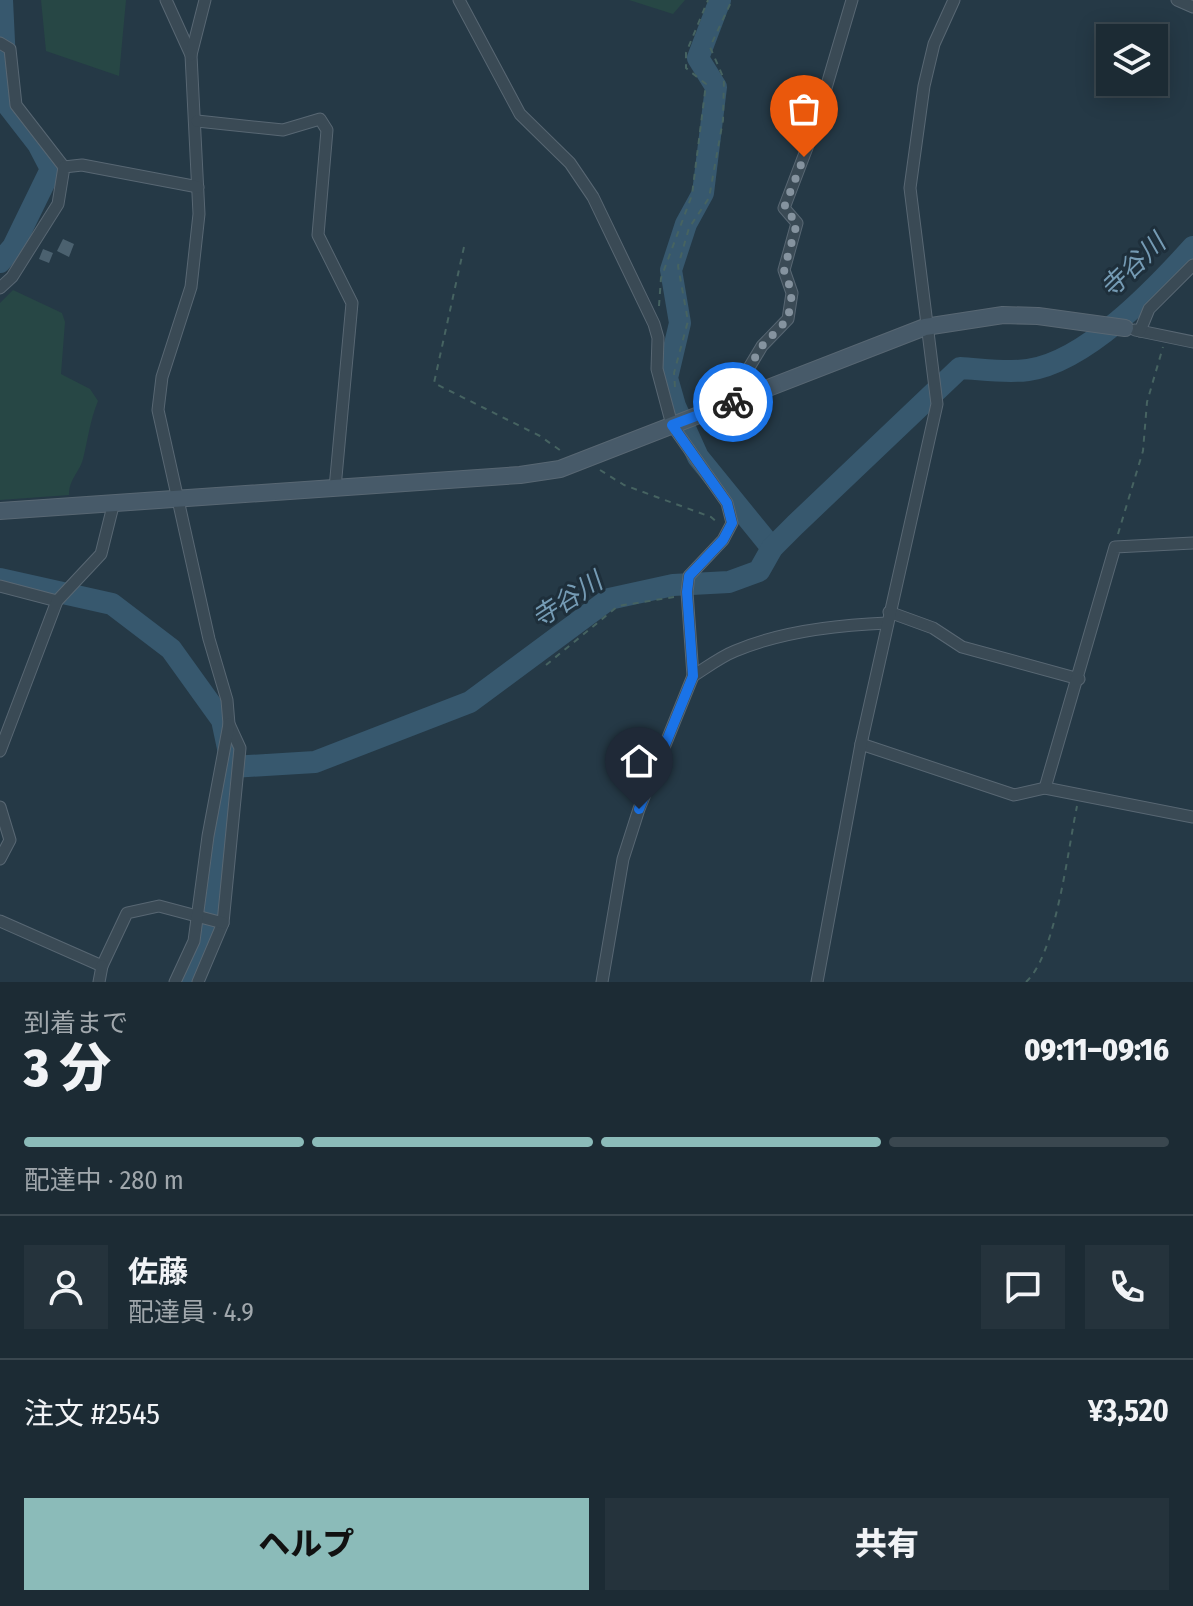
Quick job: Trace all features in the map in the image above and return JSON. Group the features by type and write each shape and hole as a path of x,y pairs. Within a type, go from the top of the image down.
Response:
{"street":[{"path":"166,0 191,55 197,121 199,214 191,287 162,377 158,410 209,639 227,700 229,724 194,941 175,982"},
{"path":"191,55 205,0"},
{"path":"459,0 505,92 520,114 570,163 593,197 654,324 658,338 657,369 680,422 727,503 732,523 689,576 687,593 693,676 639,809 623,859 602,982"},
{"path":"748,397 747,371 762,346 788,319 792,293 784,270 797,223 784,208 813,132 852,0"},
{"path":"817,982 861,744 937,404 910,188 924,86 934,44 954,0"},
{"path":"1177,0 1193,7"},
{"path":"0,288 12,277 58,204 64,167 16,105 5,46"},
{"path":"197,121 283,130 320,119 327,130 318,235 352,303 335,488"},
{"path":"64,167 82,165 198,187"},
{"path":"1132,330 1193,265"},
{"path":"0,511 113,506 520,475 581,461 925,327 1003,315 1095,323 1193,342"},
{"path":"0,751 57,601 85,575 101,554 113,506"},
{"path":"1045,788 1115,547 1193,543"},
{"path":"0,586 57,601"},
{"path":"693,676 734,651 833,625 888,617 933,628 962,647 1079,679"},
{"path":"198,982 223,923 240,767 240,748 229,724"},
{"path":"861,744 1014,795 1045,788 1193,817"},
{"path":"0,807 10,840 0,859"},
{"path":"99,982 102,966 127,913 159,906 223,923"},
{"path":"0,921 102,966"}],"path":[{"path":"659,306 661,278 692,195 706,84 686,68 686,53 708,0"},
{"path":"675,392 674,373 688,321 678,266 689,228 709,198 723,120 724,79 710,47 732,0"},
{"path":"464,247 434,383 540,436 624,485 711,517 727,532"},
{"path":"1115,547 1143,451 1147,402 1166,337"},
{"path":"546,665 618,606 687,593"},
{"path":"1026,982 1034,974 1059,911 1059,888 1079,795"}],"green space":[{"path":"41,0 126,0 119,76 46,51"},
{"path":"629,0 685,0 673,14"},
{"path":"13,290 62,313 65,322 61,374 90,389 98,401 83,459 69,495 0,500 0,303"}],"building":[{"path":"63,239 74,244 69,257 57,251"},
{"path":"43,249 53,253 49,263 39,259"}],"waterway":[{"path":"0,262 13,247 51,169 38,144 7,104 2,0"},
{"path":"720,0 698,58 716,87 703,193 686,224 671,270 680,323 667,378 675,406 698,457 772,548"},
{"name":"寺谷川","path":"232,767 315,762 470,702 609,599 673,585 729,582 759,571 772,548 960,368 1028,370 1073,353 1118,321 1193,247"},
{"path":"0,579 112,604 171,649 222,720 232,767 215,854 207,936 185,982"}],"way so far":[{"path":"733,402 748,397 747,371 762,346 788,319 792,293 784,270 797,223 784,208 804,157"}],"route":[{"path":"639,809 693,676 687,592 689,576 723,540 732,523 727,503 700,470 672,425 733,402"}]}
